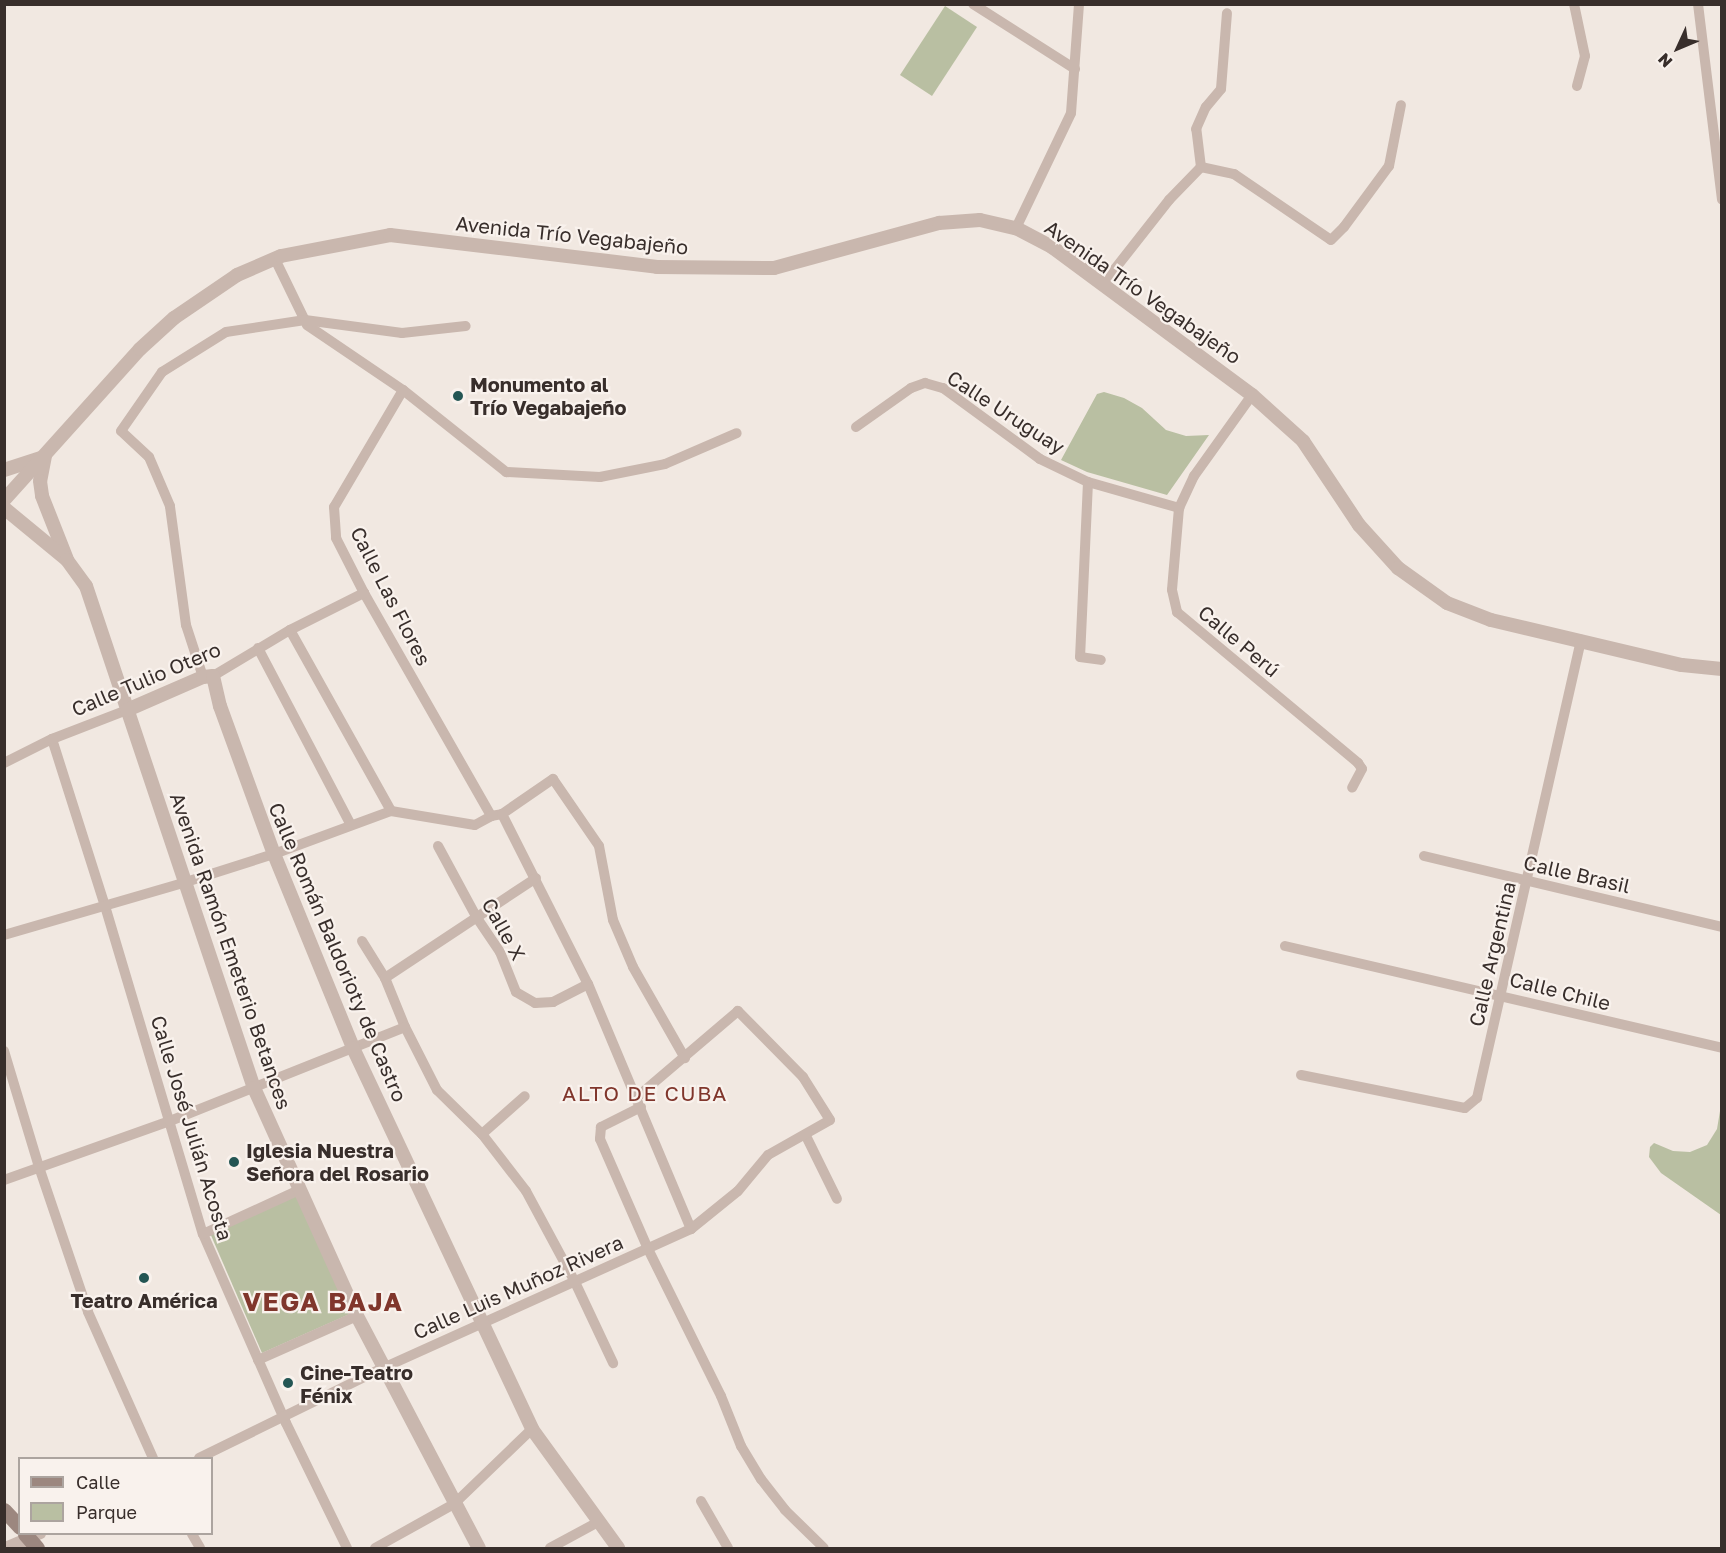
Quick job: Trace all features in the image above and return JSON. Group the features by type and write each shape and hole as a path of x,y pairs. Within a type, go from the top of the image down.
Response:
{"main road":[{"path":"4,1510 18,1524"}],"street":[{"path":"973,4 1075,69"},
{"path":"1016,228 1071,113 1079,4"},
{"path":"1574,4 1585,56 1577,86"},
{"path":"1698,4 1722,200"},
{"path":"1201,167 1196,129 1206,107 1221,89 1227,13"},
{"path":"1201,167 1234,174 1331,240 1344,227 1389,166 1401,105"},
{"path":"1103,284 1169,200 1201,167"},
{"name":"Avenida Trío Vegabajeño","path":"4,500 140,349 174,318 237,275 275,259 390,235 657,267 774,268 939,222 980,220 1016,228 1052,247 1252,395 1303,441 1359,525 1398,568 1447,603 1491,620 1682,665 1722,669"},
{"path":"275,259 307,325 403,390 506,472 600,477 665,464 737,433"},
{"path":"208,677 186,625 170,506 148,458 121,431 162,372 226,332 304,320 402,333 466,326"},
{"name":"Calle Uruguay","path":"856,427 911,388 925,382 943,388 1040,459 1088,482 1179,508"},
{"name":"Calle Las Flores","path":"403,390 334,507 336,538 364,593 536,878 588,984 691,1229"},
{"name":"Calle Perú","path":"1252,395 1194,476 1179,508 1172,590 1177,612 1358,763 1362,769 1352,788"},
{"path":"4,470 45,456"},
{"path":"45,456 40,481 42,496 67,560"},
{"path":"1088,482 1080,657 1101,660"},
{"name":"Avenida Ramón Emeterio Betances","path":"4,508 67,560 86,586 254,1088 357,1316 479,1548"},
{"name":"Calle Tulio Otero","path":"4,763 52,738 208,677 290,630 364,593"},
{"path":"290,630 391,811"},
{"name":"Calle Argentina","path":"1301,1075 1465,1108 1477,1098 1581,640"},
{"path":"258,648 351,825"},
{"name":"Calle Román Baldorioty de Castro","path":"208,677 274,854 353,1048 532,1429 547,1453 618,1548"},
{"name":"Calle José Julián Acosta","path":"52,738 203,1234 283,1417 347,1548"},
{"path":"4,934 186,882 274,854 391,811 475,825 496,815 553,779 599,846 613,920 633,967 685,1058 639,1102 601,1127 600,1139 648,1249 721,1396 741,1446 761,1479 785,1510 824,1548"},
{"name":"Calle X","path":"438,846 477,918 500,952 516,992 535,1003 553,1002 588,984"},
{"name":"Calle Brasil","path":"1424,856 1722,927"},
{"path":"386,978 536,878"},
{"path":"362,942 386,978 405,1027 437,1090 482,1134 526,1191 574,1280 613,1363"},
{"name":"Calle Chile","path":"1285,946 1722,1048"},
{"name":"Calle Luis Muñoz Rivera","path":"202,1457 383,1368 691,1229 738,1191 768,1155 806,1136 830,1120 803,1077 738,1011 685,1058"},
{"path":"4,1180 254,1088 405,1027"},
{"path":"4,1051 39,1167 88,1312 153,1457"},
{"path":"482,1134 525,1096"},
{"path":"806,1136 837,1198"},
{"path":"203,1234 299,1190"},
{"path":"258,1360 357,1316"},
{"path":"375,1548 454,1504 532,1429"},
{"path":"701,1501 728,1548"},
{"path":"550,1548 600,1521"},
{"path":"8,1548 30,1536"}],"green space":[{"path":"945,6 977,27 932,96 900,75"},
{"path":"1104,392 1124,398 1142,408 1166,430 1186,436 1209,435 1167,495 1087,472 1061,460 1097,394"},
{"path":"1720,1111 1722,1111 1721,1215 1661,1173 1649,1157 1650,1147 1654,1143 1673,1151 1690,1152 1707,1145 1717,1129"},
{"path":"299,1194 352,1313 262,1353 210,1233"}],"place":[{"name":"Monumento al Trío Vegabajeño","path":"458,396"},
{"name":"Iglesia Nuestra Señora del Rosario","path":"234,1162"},
{"name":"Teatro América","path":"144,1278"},
{"name":"Cine-Teatro Fénix","path":"288,1383"}],"district":[{"name":"ALTO DE CUBA","path":"645,1093"},
{"name":"VEGA BAJA","path":"323,1302"}]}
